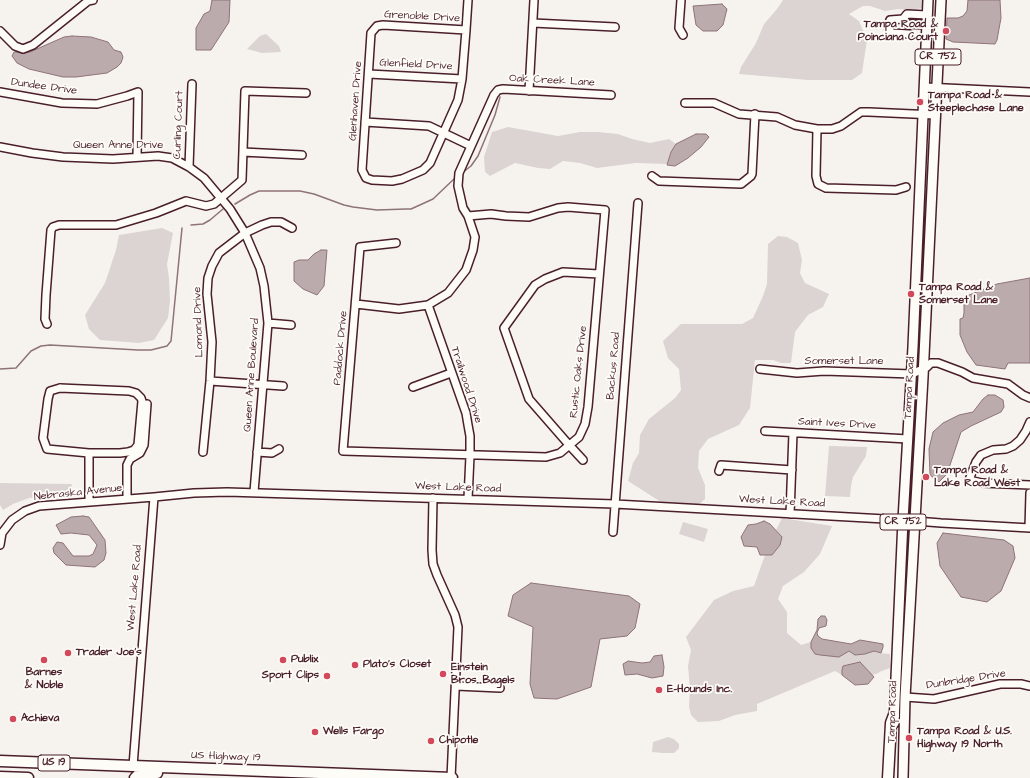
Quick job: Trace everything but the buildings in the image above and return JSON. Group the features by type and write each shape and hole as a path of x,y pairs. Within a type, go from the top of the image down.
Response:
{"highway":[{"path":"888,778 891,723 894,715"},
{"name":"US Highway 19","path":"0,761 451,778"},
{"path":"135,778 138,774 151,773 213,775 239,770"},
{"name":"US 19","path":"0,777 28,778"}],"main road":[{"name":"Tampa Road","path":"892,778 896,648 912,374 928,0"},
{"name":"Tampa Road","path":"903,778 905,698 914,521 925,368 941,0"},
{"path":"896,648 900,666 899,687 905,698"}],"street":[{"path":"0,32 15,46 24,49 33,45 88,1 93,0"},
{"path":"444,133 458,100 462,79 468,0"},
{"path":"529,91 534,0"},
{"path":"681,0 679,28 683,35"},
{"path":"909,34 892,33 889,30 890,20 903,18 907,14 928,15"},
{"path":"903,18 907,24 927,25"},
{"path":"533,23 615,27"},
{"name":"Grenoble Drive","path":"377,26 383,25 466,30"},
{"name":"Glenhaven Drive","path":"377,26 371,33 362,170 366,178 372,180 392,181 402,179 423,170 430,163 444,133"},
{"name":"Glenfield Drive","path":"369,74 462,79"},
{"name":"Curling Court","path":"189,167 192,84"},
{"path":"925,87 1030,92"},
{"name":"Oak Creek Lane","path":"356,304 399,309 428,305 448,293 466,270 473,250 475,237 464,208 458,186 459,173 494,95 498,90 503,89 611,95"},
{"path":"47,324 45,319 46,295 51,230 53,227 59,225 116,225 156,213 184,202 193,202 209,206 214,204 222,199 242,180 244,90 306,93"},
{"name":"Dundee Drive","path":"0,92 62,103 97,104 138,92 137,157"},
{"path":"685,103 714,103 739,114 755,114 777,117 795,126 817,129 832,129 841,126 862,112 936,115"},
{"path":"652,176 659,181 741,184 752,174 755,114"},
{"path":"365,122 429,126 471,146"},
{"path":"817,129 816,176 818,184 826,188 896,190 906,187"},
{"name":"Queen Anne Drive","path":"0,147 61,157 113,159 158,156 172,158 189,167 204,178 222,199"},
{"path":"243,152 302,155"},
{"name":"Queen Anne Boulevard","path":"222,199 245,233 260,268 264,286 268,323 254,492"},
{"name":"Backus Road","path":"613,532 638,203"},
{"name":"Rustic Oaks Drive","path":"343,451 470,456 546,457 560,453 579,438 585,424 588,407 605,210 568,207 558,208 529,217 491,214 468,216"},
{"path":"920,211 931,212"},
{"name":"Lomond Drive","path":"203,452 210,382 212,342 212,329 208,310 207,294 208,278 212,266 217,256 245,233 262,224 281,222 292,228"},
{"name":"Paddock Drive","path":"343,451 360,247 396,243"},
{"path":"583,460 529,398 504,328 535,285 544,279 563,272 599,274"},
{"name":"Trailwood Drive","path":"428,305 466,414 470,436 468,499"},
{"path":"268,323 291,325"},
{"name":"Somerset Lane","path":"760,369 797,373 824,371 912,374 925,368 931,363 938,363 973,378 1008,384 1030,398"},
{"path":"413,387 451,373"},
{"path":"210,382 284,386"},
{"path":"60,388 129,391 136,393 142,401 138,446 134,450 128,452 89,453 47,449 43,438 50,391 60,388"},
{"path":"127,499 127,465 130,459 140,453 144,445 147,404"},
{"path":"1030,422 1020,440 1013,446 1006,449 993,450 981,455 976,462 970,480 982,483 1030,485"},
{"name":"Saint Ives Drive","path":"765,431 908,439"},
{"path":"790,514 793,433"},
{"path":"257,452 272,453 279,449"},
{"path":"89,453 89,501"},
{"path":"719,470 721,465 792,470"},
{"name":"West Lake Road","path":"133,766 154,497 194,493 254,492 615,504 1029,528"},
{"path":"1029,528 1030,493"},
{"name":"Nebraska Avenue","path":"0,545 2,533 7,525 25,511 39,506 154,497"},
{"path":"433,498 433,564 456,615 458,628 451,778"},
{"name":"Dunbridge Drive","path":"905,698 934,699 1000,684 1021,684 1030,686"},
{"path":"456,686 500,688"}],"shaded area":[{"path":"212,0 230,0 229,22 211,50 196,50 196,28 204,14 210,11"},
{"path":"783,0 923,0 923,8 885,11 870,6 863,6 849,14 859,21 867,40 862,73 852,80 808,80 739,74 741,67 756,43 764,24"},
{"path":"968,0 1000,0 1001,18 995,44 953,42 946,39 947,18 958,18 963,16 967,11"},
{"path":"722,4 727,9 723,25 717,31 703,31 696,25 693,6"},
{"path":"266,34 279,46 281,52 262,53 247,49 260,36"},
{"path":"64,37 91,37 108,42 114,50 121,52 123,57 121,63 107,73 63,77 29,69 17,63 12,56 14,52 30,52"},
{"path":"508,127 558,136 580,132 618,134 650,143 669,139 676,144 671,152 667,164 636,163 597,168 580,163 563,161 550,169 515,163 490,176 485,172 484,157 492,132"},
{"path":"696,134 706,134 709,137 701,147 688,158 675,166 667,165 671,152 676,144"},
{"path":"162,228 173,233 167,264 170,301 168,318 154,340 139,343 100,340 89,329 85,315 105,283 116,250 119,235"},
{"path":"778,236 787,237 798,243 802,260 800,273 805,283 829,294 823,307 808,315 795,332 791,363 781,363 773,360 755,360 750,408 739,425 708,439 699,451 698,468 705,485 705,499 697,506 664,504 628,481 633,463 639,453 640,435 649,419 675,398 681,390 679,369 668,358 663,341 681,324 742,324 753,318 767,284 768,244"},
{"path":"321,250 327,250 324,286 317,295 303,289 294,281 294,262 299,260 308,260"},
{"path":"1030,278 1030,363 1008,363 1005,369 976,365 967,352 960,335 960,319 963,318 964,313 964,297 997,284"},
{"path":"988,395 995,395 1003,400 1004,407 1001,412 961,432 947,474 939,482 930,475 929,449 933,432 943,423 959,415 973,412"},
{"path":"829,446 867,447 866,456 853,477 850,497 825,496"},
{"path":"0,483 72,484 70,493 29,498 13,504 3,510 0,505"},
{"path":"71,517 89,517 105,540 106,553 104,560 95,567 66,565 54,553 53,548 57,542 63,543 73,556 89,556 93,554 97,545 89,535 71,533 61,534 56,525"},
{"path":"782,518 832,526 820,554 804,572 783,586 778,599 787,612 787,633 801,645 811,642 811,648 845,653 849,651 855,655 874,651 878,653 890,654 890,668 872,675 868,671 852,664 842,670 842,675 835,671 757,704 757,711 735,715 719,721 698,722 691,715 689,707 690,688 688,666 691,650 686,637 714,600 733,591 754,586 765,555 772,555 782,537 776,530"},
{"path":"764,521 770,524 782,537 780,545 772,555 760,555 757,547 744,546 741,537 748,525"},
{"path":"683,522 708,529 704,542 679,534"},
{"path":"943,533 1004,540 1013,546 1015,558 1001,591 987,602 961,597 940,566 937,543"},
{"path":"531,583 629,596 640,604 635,628 627,636 600,639 591,687 557,699 534,698 530,684 533,627 508,616 513,595"},
{"path":"821,616 825,616 827,620 826,626 819,628 817,633 822,639 851,644 860,640 883,644 881,653 874,651 855,655 849,651 839,657 815,654 811,648 811,642 817,630 818,619"},
{"path":"662,655 664,667 663,676 652,678 637,674 625,675 623,664 628,661 642,663 650,662 654,656"},
{"path":"860,662 874,677 868,684 855,685 842,675 842,670 843,666"},
{"path":"668,737 674,739 679,744 679,748 674,753 652,752 653,742"}],"waterway":[{"path":"462,173 471,166 478,156 495,115 500,97"},
{"path":"235,204 259,191 300,191 353,207 377,210 411,209 433,199 454,179"},
{"path":"191,225 203,224 223,209"},
{"path":"0,369 16,368 31,351 41,346 50,345 138,350 151,350 167,346 171,341 182,228"}],"place":[{"name":"Tampa Road & Poinciana Court","path":"946,31"},
{"name":"Tampa Road & Steeplechase Lane","path":"920,102"},
{"name":"Tampa Road & Somerset Lane","path":"911,294"},
{"name":"Tampa Road & Lake Road West","path":"926,477"},
{"name":"Trader Joe's","path":"68,653"},
{"name":"Barnes & Noble","path":"44,660"},
{"name":"Publix","path":"283,660"},
{"name":"Plato's Closet","path":"355,665"},
{"name":"Einstein Bros. Bagels","path":"443,674"},
{"name":"Sport Clips","path":"327,676"},
{"name":"E-Hounds Inc.","path":"659,690"},
{"name":"Achieva","path":"13,719"},
{"name":"Wells Fargo","path":"315,732"},
{"name":"Tampa Road & U.S. Highway 19 North","path":"909,738"},
{"name":"Chipotle","path":"431,741"}]}
